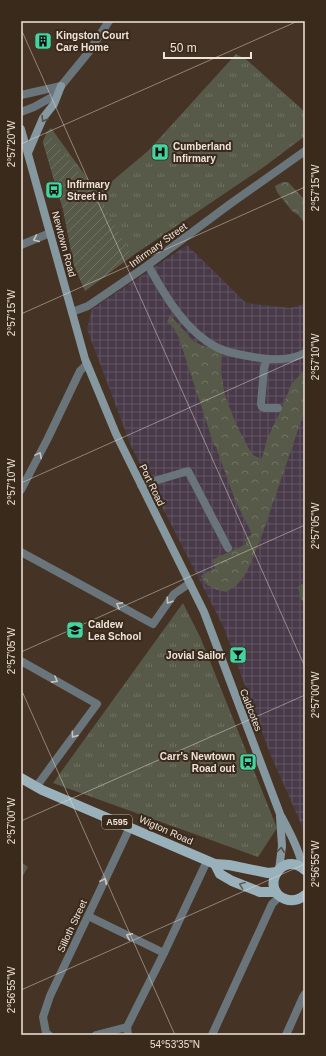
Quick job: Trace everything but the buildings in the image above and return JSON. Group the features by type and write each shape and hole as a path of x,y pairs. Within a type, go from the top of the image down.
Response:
{"main road":[{"path":"28,153 43,118 54,104 61,86"},
{"name":"Newtown Road","path":"21,130 87,364"},
{"name":"Port Road","path":"87,364 116,434 204,612"},
{"name":"Caldcotes","path":"204,612 280,814 288,828 304,869"},
{"name":"Wigton Road","path":"21,778 211,863 230,865 268,873 278,871 283,866 293,864 304,869"},
{"name":"Caldcotes","path":"278,871 282,846 280,814"},
{"name":"Wigton Road","path":"211,863 220,874 232,881 260,892 278,894 287,900 296,900 305,905"},
{"path":"278,871 273,882 278,894"},
{"path":"296,900 305,895"}],"street":[{"path":"21,112 52,97 88,53 109,21"},
{"path":"21,95 61,86"},
{"name":"Infirmary Street","path":"72,312 88,306 148,265 252,188 305,151"},
{"path":"21,245 50,233"},
{"path":"148,265 180,315 192,329 206,341 219,348 234,353 267,359 286,359 305,353"},
{"path":"267,359 264,368 261,404 262,407 265,408 278,408"},
{"path":"21,490 80,371 87,364"},
{"path":"141,485 188,470 228,548"},
{"path":"21,552 153,624 174,594 190,582"},
{"path":"21,661 97,704 36,786"},
{"name":"Silloth Street","path":"49,1035 46,1033 43,1017 50,996 130,827"},
{"path":"96,1035 128,1031 187,904 211,863"},
{"path":"212,1035 278,894"},
{"path":"88,916 164,954"},
{"path":"286,1035 302,996 305,994"}],"shaded area":[{"path":"187,245 246,303 290,308 305,304 305,833 269,751 224,628 131,446 87,329 92,309"}],"green space":[{"path":"236,54 247,60 305,112 305,136 261,169 132,256 85,291 74,265 63,209 43,141 47,132 51,128 98,193 148,151"},
{"path":"47,132 98,196 132,256 85,291 74,265 63,209 43,143"},
{"path":"283,182 288,182 305,200 305,223 292,211 277,192 275,186"},
{"path":"170,315 193,341 222,352 221,372 225,396 236,424 248,447 253,455 261,459 267,439 291,385 305,369 305,413 262,535 247,572 236,586 226,592 207,585 201,576 215,568 212,560 246,544 245,539 252,534 235,500 214,445 179,338 173,327 167,322"},
{"path":"305,582 305,604 301,599 298,587"},
{"path":"183,603 201,639 277,828 258,857 53,783"},
{"path":"21,862 28,867 21,879"}],"place":[{"name":"Kingston Court Care Home","path":"43,41"},
{"name":"Cumberland Infirmary","path":"160,152"},
{"name":"Infirmary Street in","path":"54,190"},
{"name":"Caldew Lea School","path":"75,630"},
{"name":"Jovial Sailor","path":"238,655"},
{"name":"Carr's Newtown Road out","path":"248,762"}]}
